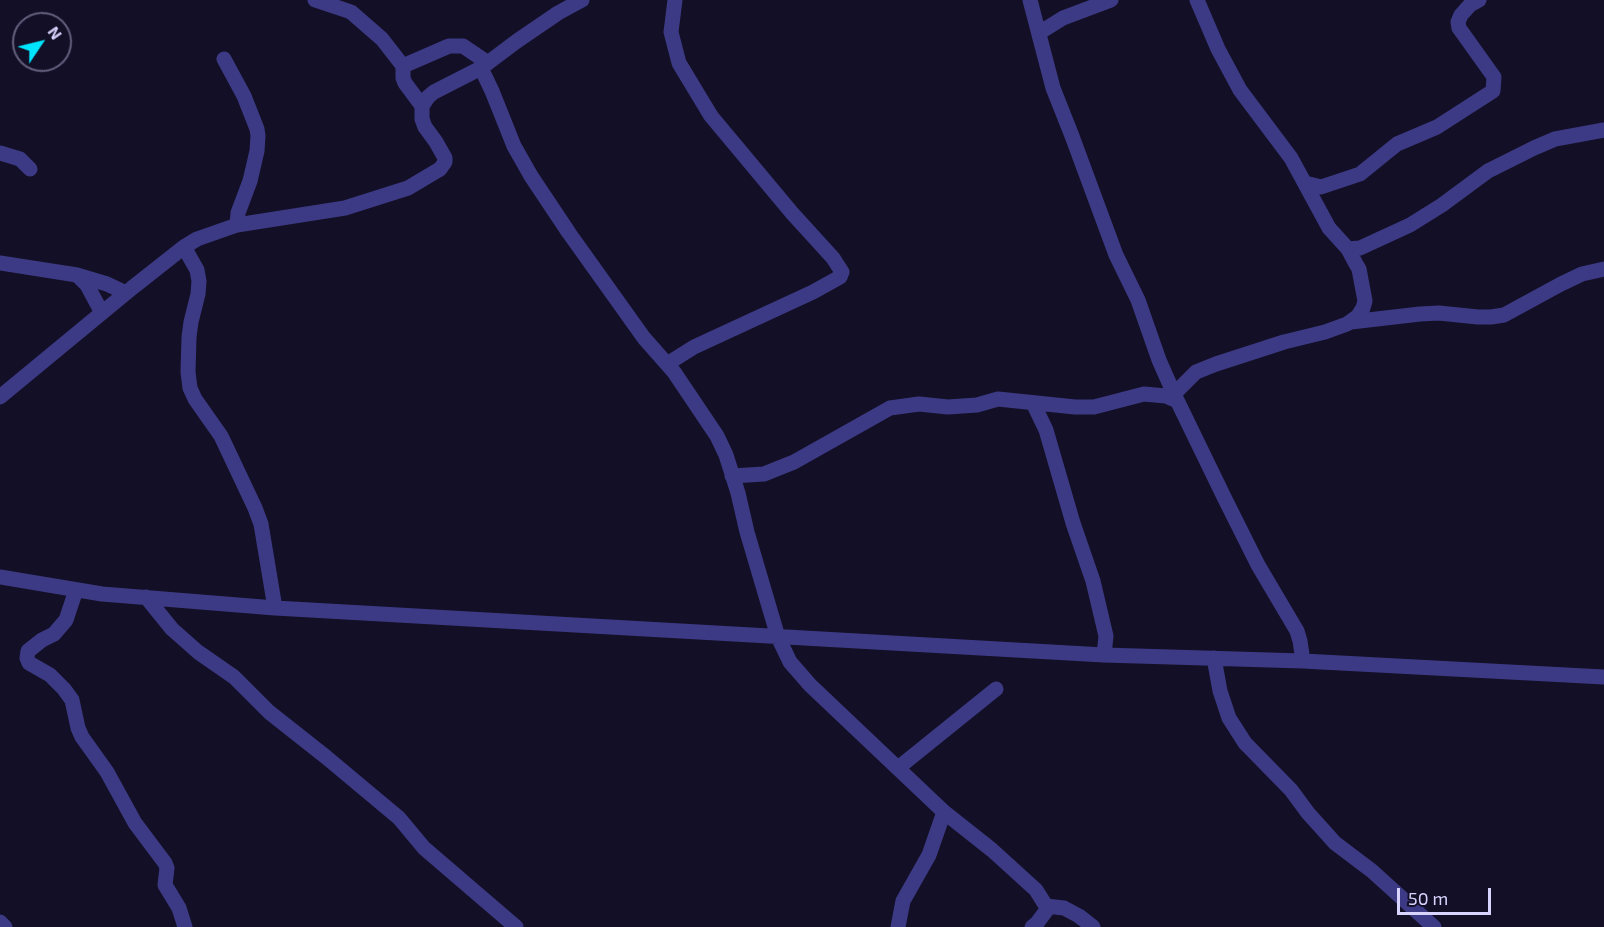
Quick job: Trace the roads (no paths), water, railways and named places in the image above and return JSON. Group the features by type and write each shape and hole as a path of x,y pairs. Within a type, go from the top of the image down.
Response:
{"street":[{"path":"315,0 351,12 382,39 403,66 404,80 412,91 425,102"},
{"path":"0,397 126,293 197,239 237,225 345,208 408,188 440,169 445,158 422,119 425,102 434,92 484,65 525,35 582,0"},
{"path":"667,364 694,347 813,292 840,277 842,272 833,258 711,116 679,63 671,32 675,0"},
{"path":"1030,0 1053,88 1116,255 1138,300 1159,360 1175,398 1258,565 1297,631 1303,661"},
{"path":"1039,33 1062,18 1111,0"},
{"path":"1197,0 1218,49 1240,90 1291,158 1305,183 1317,193 1329,228 1354,249 1365,301 1358,316 1351,322"},
{"path":"1317,193 1360,174 1397,144 1437,127 1493,90 1494,77 1459,28 1458,22 1470,5 1479,0"},
{"path":"403,66 448,46 463,46 484,65 492,92 514,146 531,176 644,338 674,372 717,436 726,455 778,636 790,662 810,685 944,812 992,850 1036,890 1046,906 1046,911 1032,927"},
{"path":"224,59 244,96 258,136 252,171 238,213 237,225"},
{"path":"1354,249 1410,225 1488,171 1534,148 1555,138 1604,129"},
{"path":"0,153 20,159 30,169"},
{"path":"184,247 197,270 199,281 189,337 190,388 221,436 255,508 261,524 275,608"},
{"path":"0,263 77,275 107,284 126,293"},
{"path":"1175,398 1196,372 1284,342 1325,332 1351,322 1379,318 1439,313 1478,317 1504,315 1582,274 1604,269"},
{"path":"77,275 87,285 102,313"},
{"path":"1365,301 1379,318"},
{"path":"732,476 764,474 794,462 890,408 919,405 948,407 977,405 998,399 1094,407 1144,394 1175,398"},
{"path":"1033,403 1046,430 1073,523 1094,581 1106,636 1104,655"},
{"path":"0,577 102,594 275,608 1104,655 1303,661 1604,677"},
{"path":"76,590 66,620 54,634 28,651 27,658 29,663 50,675 72,700 82,737 107,772 135,823 165,863 167,868 165,885 179,908 185,927"},
{"path":"146,597 172,629 198,652 234,677 269,712 399,818 424,848 508,924"},
{"path":"1214,658 1220,691 1229,718 1245,743 1291,790 1327,835 1372,870 1434,927"},
{"path":"898,768 996,689"},
{"path":"897,927 903,901 929,855 944,812"},
{"path":"1046,906 1064,908 1093,927"},
{"path":"0,922 5,927"}]}
